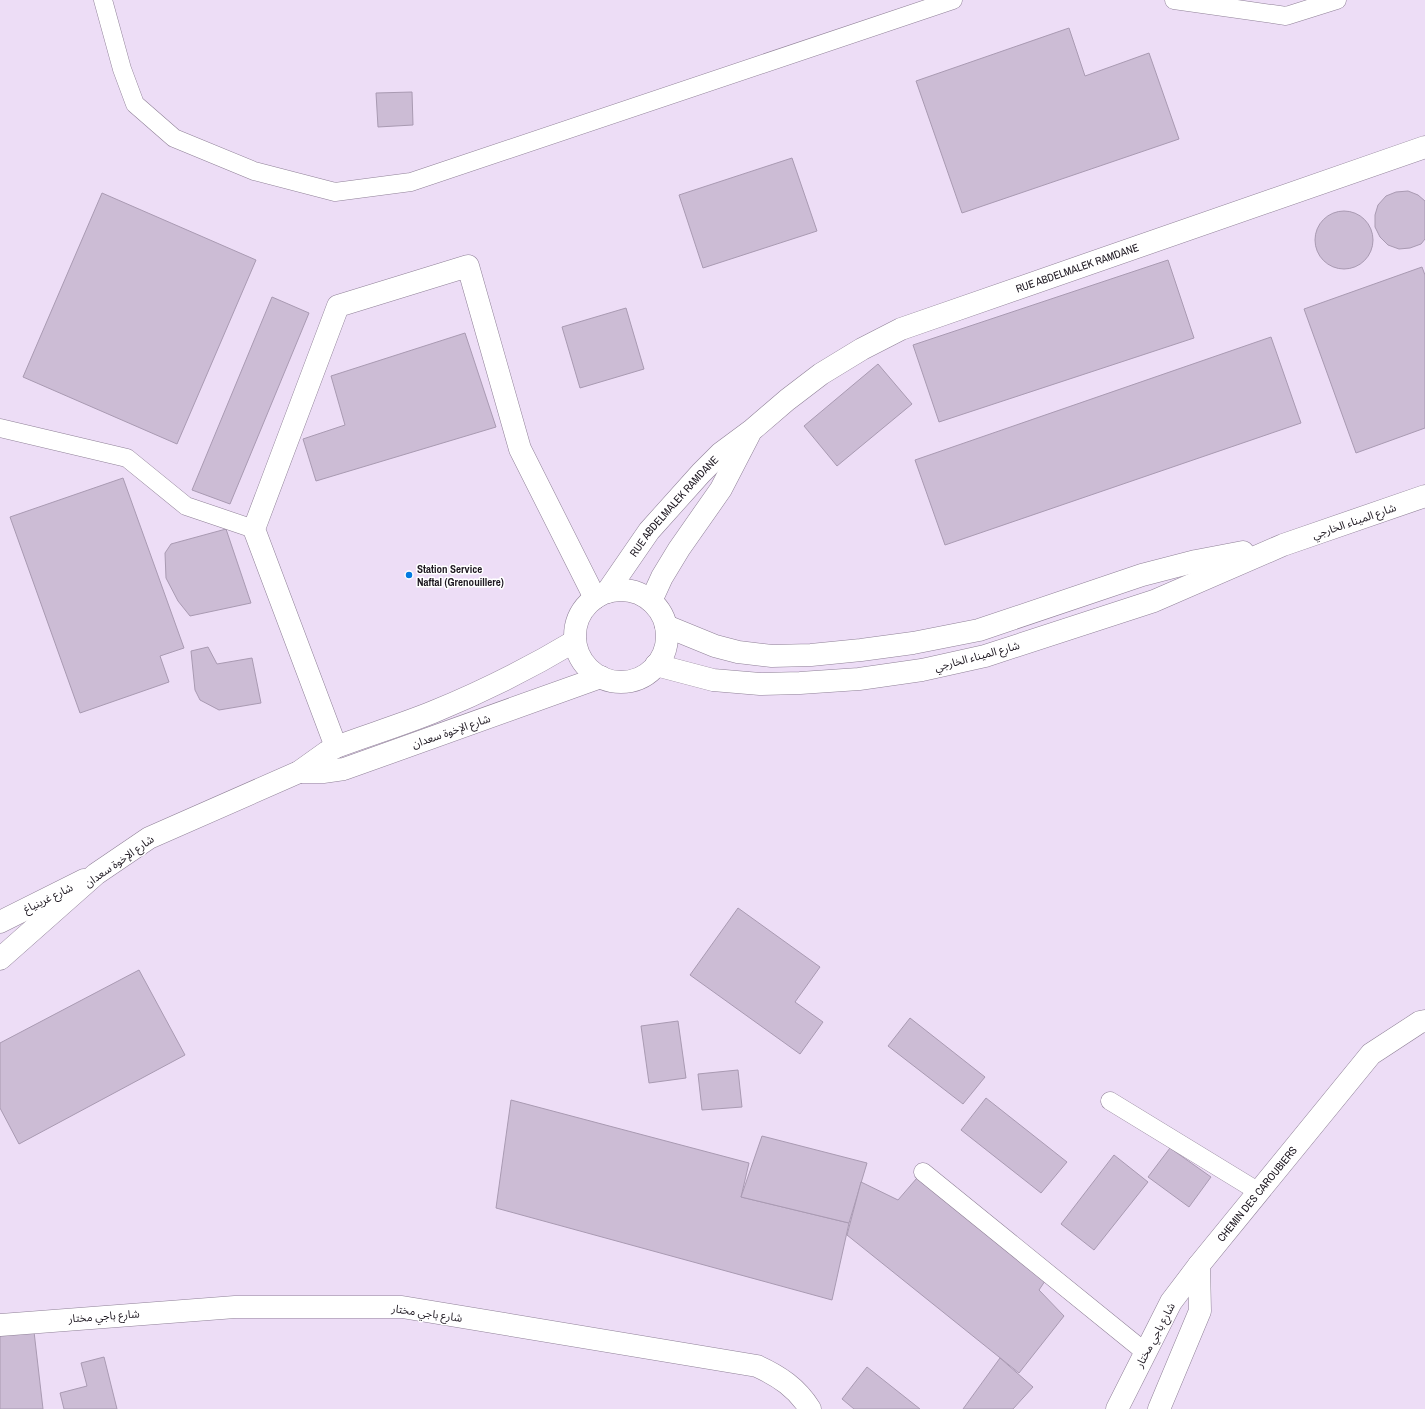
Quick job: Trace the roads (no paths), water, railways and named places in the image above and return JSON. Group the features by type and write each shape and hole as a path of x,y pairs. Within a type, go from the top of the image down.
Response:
{"street":[{"name":"RUE ABDELMALEK RAMDANE","path":"575,641 579,617 586,607 601,595 649,531 701,473 721,453 752,430 786,400 821,374 862,349 901,328 1425,147"},
{"path":"336,747 254,529 338,306 468,266 520,449 601,595 622,590 638,593 651,601 658,608 666,626 667,640 663,653 656,665 645,675 631,681 615,681 601,677 588,668 580,656 575,641"},
{"name":"RUE ABDELMALEK RAMDANE","path":"651,601 662,577 679,549 721,489 735,465 752,430"},
{"name":"شارع الميناء الخارجي","path":"656,665 713,680 760,684 859,679 922,670 985,656 1154,601 1283,545 1425,496"},
{"path":"649,531 679,549"},
{"name":"شارع الميناء الخارجي","path":"666,626 715,646 738,652 772,656 811,655 861,650 913,643 979,630 1142,575 1196,561 1283,545"},
{"name":"شارع الإخوة سعدان","path":"0,959 96,874 149,838 299,772 336,747 433,712 541,661 575,641"},
{"name":"شارع الإخوة سعدان","path":"299,772 323,772 344,769 601,677"},
{"name":"شارع غرينياغ","path":"0,922 96,874"},
{"name":"CHEMIN DES CAROUBIERS","path":"1199,1265 1371,1054 1425,1020"},
{"path":"1160,1409 1200,1311 1199,1265"},
{"name":"شارع باجي مختار","path":"1117,1409 1171,1302 1199,1265"},
{"name":"شارع باجي مختار","path":"0,1325 235,1307 402,1307 757,1366 777,1376 794,1389 810,1409"}],"lane":[{"path":"103,0 122,69 135,104 174,138 254,170 336,192 411,182 953,0"},
{"path":"1174,0 1286,16 1337,0"},
{"path":"0,428 127,458 186,506 254,529"},
{"path":"1110,1101 1259,1192"},
{"path":"923,1172 1145,1352"}],"place":[{"name":"Station Service Naftal (Grenouillere)","path":"409,575"}]}
